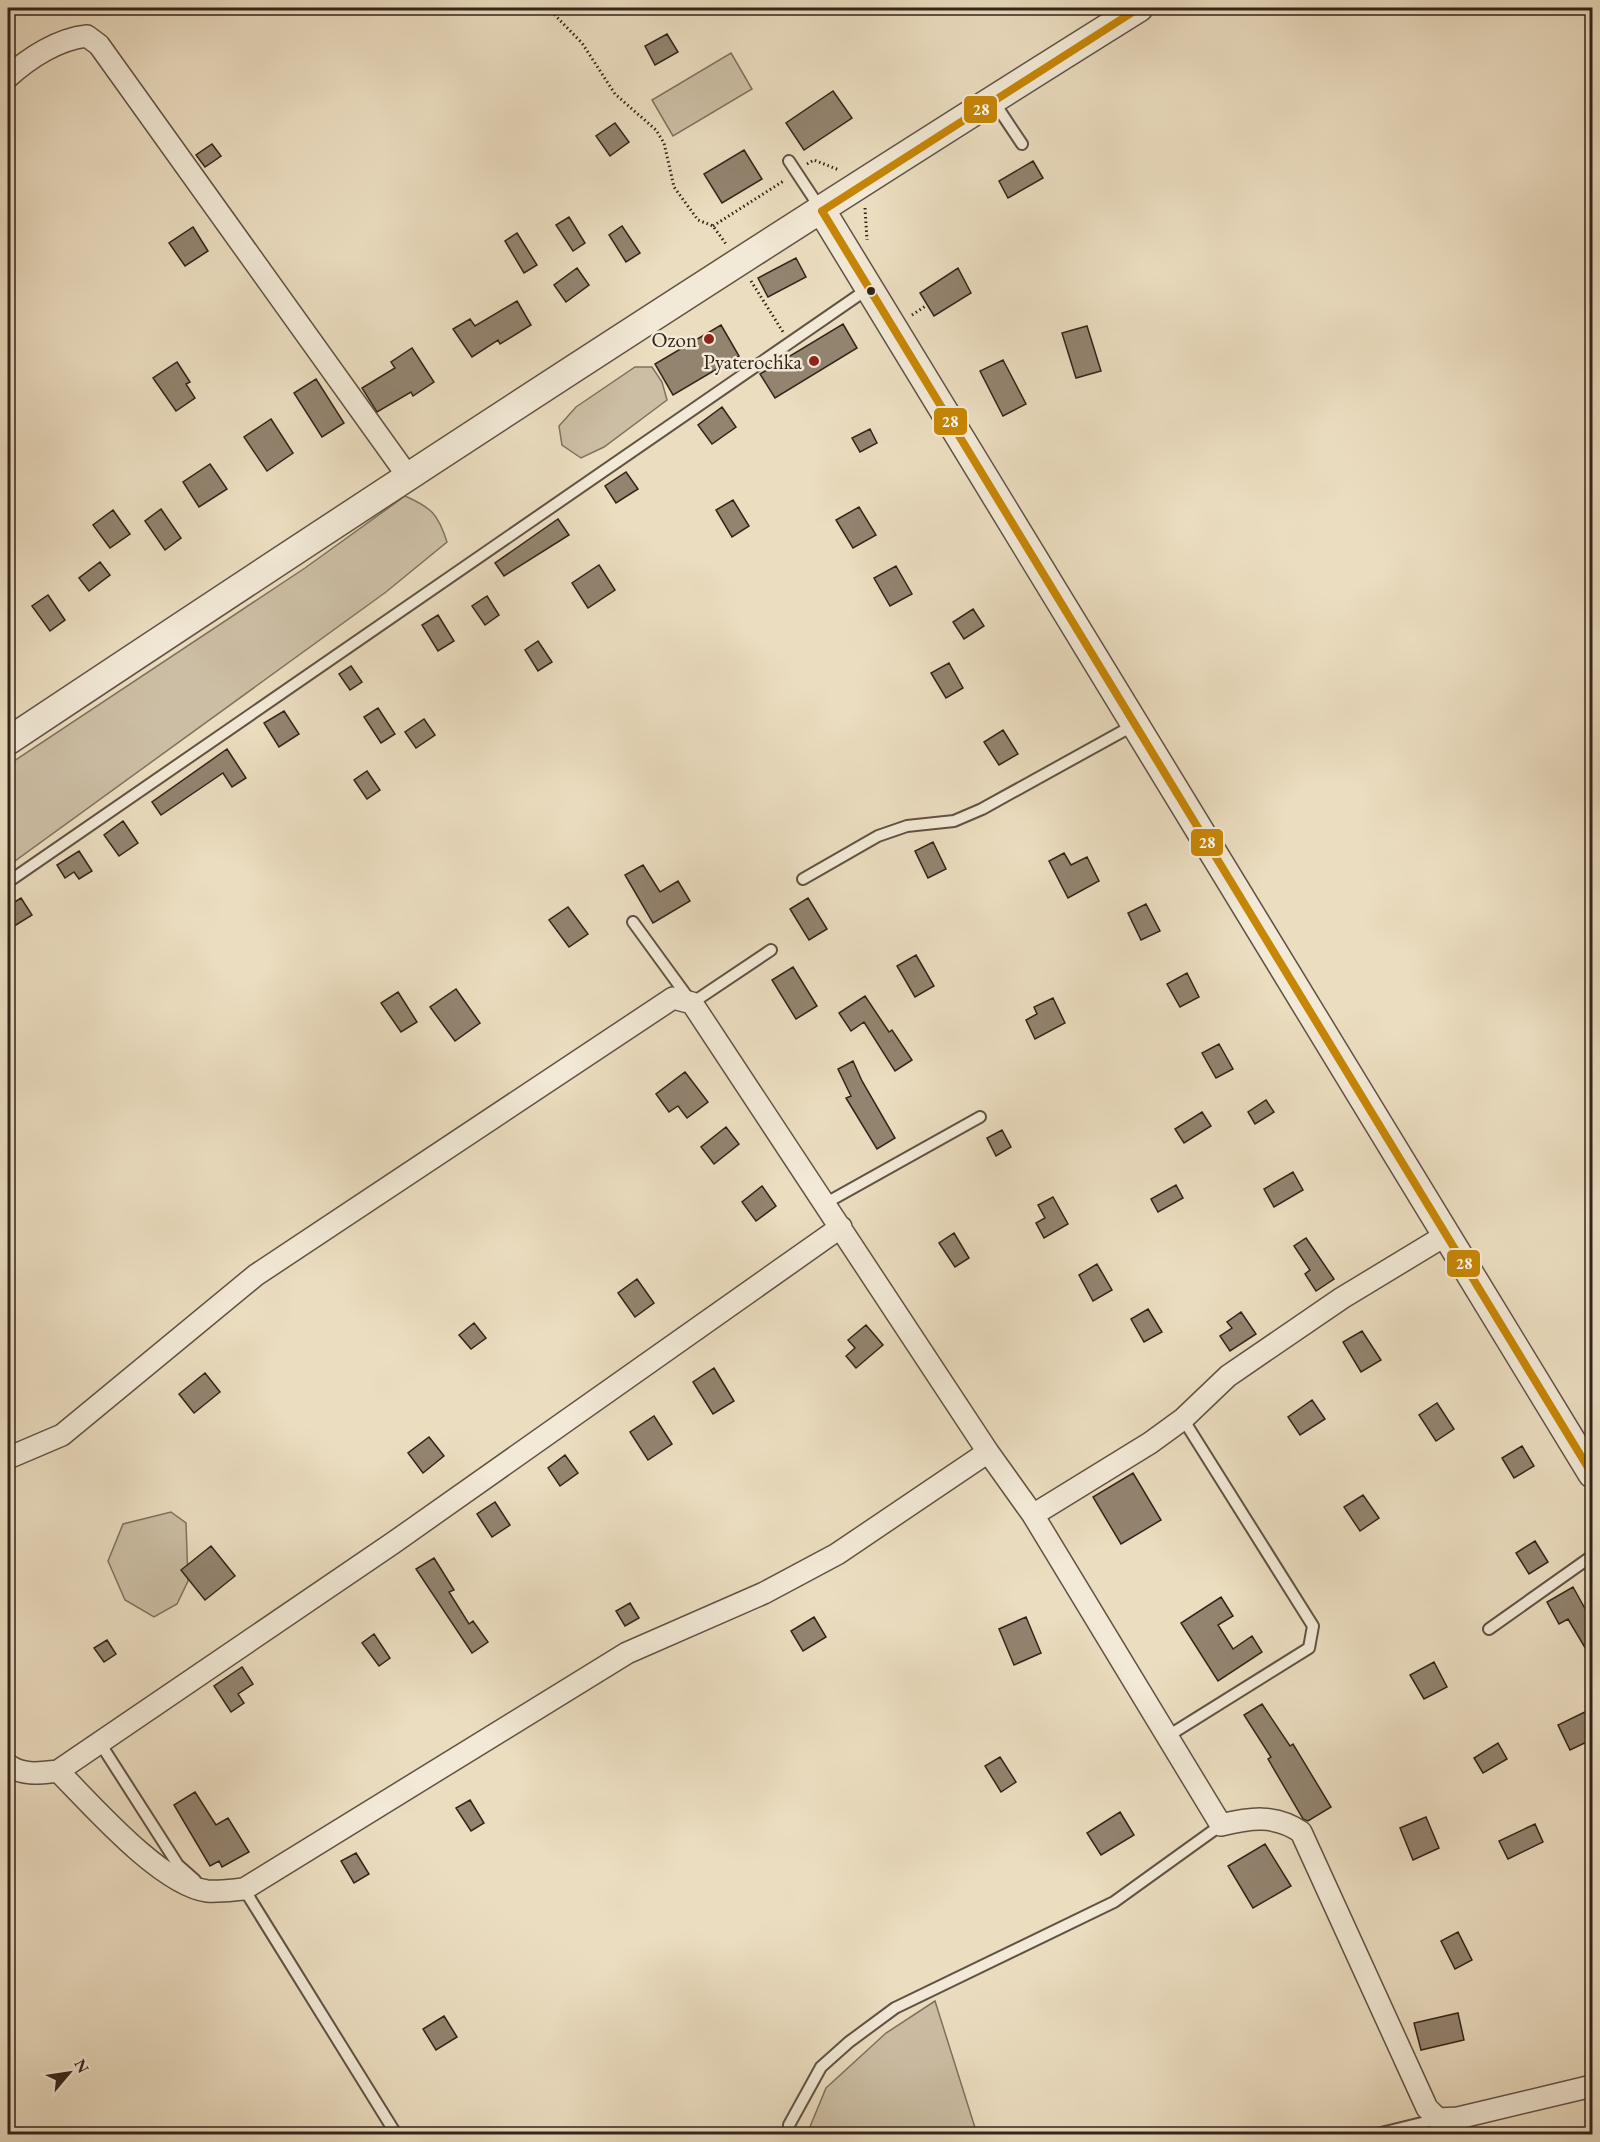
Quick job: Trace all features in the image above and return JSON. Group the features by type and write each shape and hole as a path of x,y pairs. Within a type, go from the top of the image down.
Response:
{"street":[{"path":"8,741 407,476 738,261 822,211 992,99 1138,8"},
{"path":"8,77 22,64 70,38 87,36 99,45 407,476"},
{"path":"822,211 1593,1474"},
{"path":"8,1458 62,1435 256,1275 673,998 692,1003 988,1452 1033,1515 1221,1825 1254,1817 1287,1822 1302,1832 1427,2108 1438,2119 1458,2118 1593,2086"},
{"path":"8,1765 16,1771 58,1771 393,1543 841,1227"},
{"path":"1033,1515 1150,1443 1183,1419 1228,1376 1342,1298 1446,1235"},
{"path":"58,1771 142,1854 186,1884 207,1891 244,1889 627,1653 764,1593 837,1554 988,1452"}],"lane":[{"path":"992,99 1022,144"},
{"path":"789,161 822,211"},
{"path":"8,882 869,287"},
{"path":"803,879 878,836 907,826 954,821 982,809 1135,724"},
{"path":"633,922 692,1003 771,950"},
{"path":"826,1203 980,1117"},
{"path":"1168,1736 1309,1648 1313,1626 1183,1419"},
{"path":"1489,1629 1593,1556"},
{"path":"100,1743 178,1864 207,1891"},
{"path":"789,2134 789,2125 821,2067 895,2007 1114,1902 1221,1825"},
{"path":"244,1889 396,2134"},
{"path":"1377,2134 1438,2119"}],"path":[{"path":"548,8 582,43 615,94 656,130 664,143 674,187 698,220 713,226"},
{"path":"749,278 789,342"},
{"path":"912,315 927,305"}],"shaded area":[{"path":"731,53 752,89 673,136 652,100"},
{"path":"635,367 652,367 662,382 667,400 604,447 581,458 562,445 559,426 576,407"},
{"path":"405,496 422,504 433,513 447,542 386,592 8,866 8,765 305,568"},
{"path":"171,1512 186,1523 188,1581 177,1604 154,1617 125,1600 108,1561 123,1524"},
{"path":"935,2001 977,2134 807,2134 826,2088 886,2033"}],"building":[{"path":"667,34 678,52 655,65 645,46"},
{"path":"833,91 852,118 804,150 786,123"},
{"path":"615,123 629,142 610,156 596,136"},
{"path":"212,144 221,156 205,167 196,155"},
{"path":"744,150 762,179 722,203 704,174"},
{"path":"1033,161 1043,178 1008,198 999,181"},
{"path":"569,217 585,243 573,251 556,225"},
{"path":"622,226 640,253 626,262 609,235"},
{"path":"193,227 208,251 185,266 169,243"},
{"path":"517,233 537,265 524,273 505,241"},
{"path":"796,258 806,277 768,297 758,278"},
{"path":"577,268 589,285 566,302 554,285"},
{"path":"958,268 971,293 934,316 920,293"},
{"path":"517,301 531,325 500,344 498,340 472,357 453,329 470,319 475,326"},
{"path":"843,324 857,348 775,398 760,374"},
{"path":"721,325 739,356 673,395 655,364"},
{"path":"1087,326 1101,371 1076,378 1062,333"},
{"path":"412,348 434,382 413,396 411,392 377,412 362,388 395,368 391,362"},
{"path":"1003,360 1026,404 1003,416 980,371"},
{"path":"177,362 190,382 186,384 195,398 176,411 153,378"},
{"path":"316,379 344,423 322,437 294,393"},
{"path":"722,407 736,427 712,444 698,425"},
{"path":"271,419 293,453 267,471 244,437"},
{"path":"870,429 877,443 860,452 852,438"},
{"path":"210,464 227,489 199,507 183,482"},
{"path":"626,472 638,489 616,503 605,486"},
{"path":"733,500 749,526 732,537 716,510"},
{"path":"859,507 876,535 853,548 836,520"},
{"path":"161,509 181,538 165,550 145,521"},
{"path":"113,510 130,534 110,548 93,525"},
{"path":"558,519 569,535 504,576 495,563"},
{"path":"100,562 110,575 89,591 79,578"},
{"path":"599,565 615,590 588,608 572,583"},
{"path":"896,566 912,594 890,606 874,578"},
{"path":"48,595 65,620 50,631 32,606"},
{"path":"487,596 499,615 485,625 472,606"},
{"path":"973,609 984,626 964,639 953,622"},
{"path":"438,615 454,641 438,651 422,625"},
{"path":"538,641 552,662 538,671 525,650"},
{"path":"949,663 963,688 946,698 931,673"},
{"path":"351,666 362,682 350,690 339,674"},
{"path":"378,708 395,734 381,743 364,717"},
{"path":"284,711 299,734 279,747 264,723"},
{"path":"424,719 435,735 416,748 405,732"},
{"path":"1003,730 1018,754 999,765 984,742"},
{"path":"227,749 246,778 232,787 223,773 161,815 152,802"},
{"path":"367,771 380,790 367,799 354,780"},
{"path":"123,821 138,843 119,856 104,835"},
{"path":"933,842 946,869 928,878 915,851"},
{"path":"79,851 92,871 79,879 74,872 65,878 57,865"},
{"path":"1064,853 1071,865 1087,857 1099,881 1068,898 1049,861"},
{"path":"643,865 660,892 678,881 690,901 653,923 625,875"},
{"path":"21,898 32,915 8,930 8,906"},
{"path":"808,898 827,929 809,940 790,909"},
{"path":"1146,904 1160,931 1141,940 1128,913"},
{"path":"568,907 588,934 569,947 549,920"},
{"path":"916,955 934,986 915,997 897,966"},
{"path":"793,967 817,1006 796,1019 772,980"},
{"path":"1187,973 1199,997 1180,1007 1167,984"},
{"path":"456,989 480,1023 455,1041 430,1007"},
{"path":"398,992 417,1022 401,1032 381,1003"},
{"path":"865,996 889,1032 892,1030 912,1060 895,1071 864,1022 851,1031 839,1013"},
{"path":"1053,998 1065,1023 1035,1039 1026,1020 1037,1014 1034,1007"},
{"path":"1219,1044 1233,1069 1216,1078 1202,1053"},
{"path":"853,1061 895,1138 877,1149 846,1098 851,1096 838,1069"},
{"path":"685,1072 708,1102 687,1118 678,1106 669,1112 656,1094"},
{"path":"1266,1100 1274,1112 1255,1124 1248,1112"},
{"path":"1202,1112 1211,1126 1184,1143 1175,1129"},
{"path":"726,1127 739,1144 714,1164 701,1147"},
{"path":"1002,1130 1011,1147 996,1156 987,1138"},
{"path":"1293,1172 1303,1190 1274,1207 1264,1189"},
{"path":"1176,1185 1183,1198 1158,1212 1151,1199"},
{"path":"762,1186 776,1206 756,1221 742,1202"},
{"path":"1053,1197 1068,1224 1044,1238 1036,1223 1045,1218 1038,1205"},
{"path":"954,1233 969,1258 955,1267 939,1243"},
{"path":"1306,1238 1334,1279 1316,1291 1305,1274 1310,1270 1294,1246"},
{"path":"1097,1264 1112,1290 1093,1301 1079,1275"},
{"path":"637,1279 654,1303 635,1317 618,1293"},
{"path":"1148,1309 1162,1332 1144,1342 1131,1319"},
{"path":"1241,1312 1256,1334 1230,1351 1220,1336 1232,1328 1227,1322"},
{"path":"474,1323 486,1338 471,1349 459,1335"},
{"path":"866,1325 883,1345 856,1368 846,1356 855,1348 848,1340"},
{"path":"1362,1331 1381,1360 1361,1372 1343,1342"},
{"path":"714,1368 734,1401 713,1414 693,1382"},
{"path":"205,1373 220,1392 194,1413 179,1394"},
{"path":"1312,1400 1325,1419 1300,1435 1288,1417"},
{"path":"1437,1403 1454,1429 1436,1441 1419,1415"},
{"path":"654,1416 672,1444 648,1460 630,1432"},
{"path":"429,1437 444,1456 423,1473 408,1453"},
{"path":"1522,1446 1534,1466 1514,1478 1502,1458"},
{"path":"565,1455 578,1473 560,1486 548,1468"},
{"path":"1133,1473 1161,1520 1121,1544 1093,1497"},
{"path":"1363,1495 1379,1518 1360,1531 1344,1507"},
{"path":"495,1502 510,1525 492,1537 477,1514"},
{"path":"1535,1541 1548,1562 1529,1574 1516,1553"},
{"path":"211,1546 235,1576 205,1600 181,1570"},
{"path":"434,1558 454,1590 449,1592 469,1624 473,1621 488,1642 472,1653 416,1569"},
{"path":"1573,1587 1593,1623 1593,1661 1568,1619 1559,1624 1547,1602"},
{"path":"1221,1597 1233,1616 1218,1625 1233,1649 1252,1636 1262,1652 1218,1681 1181,1623"},
{"path":"630,1603 639,1618 625,1626 616,1611"},
{"path":"814,1617 826,1637 803,1651 791,1631"},
{"path":"1026,1617 1041,1653 1014,1665 999,1629"},
{"path":"374,1634 390,1658 379,1666 362,1643"},
{"path":"107,1640 116,1654 104,1662 94,1648"},
{"path":"1434,1662 1447,1687 1424,1699 1410,1675"},
{"path":"242,1667 253,1684 238,1694 244,1703 231,1712 214,1686"},
{"path":"1262,1704 1290,1746 1293,1744 1331,1807 1308,1821 1303,1819 1268,1759 1271,1757 1244,1715"},
{"path":"1593,1708 1593,1739 1570,1750 1558,1725"},
{"path":"1498,1743 1507,1759 1483,1773 1474,1758"},
{"path":"1000,1757 1016,1782 1001,1792 985,1766"},
{"path":"195,1792 216,1825 228,1818 249,1852 222,1867 219,1861 210,1866 174,1805"},
{"path":"470,1800 484,1823 471,1831 456,1808"},
{"path":"1120,1812 1134,1835 1101,1855 1087,1833"},
{"path":"1426,1817 1439,1848 1413,1860 1400,1828"},
{"path":"1535,1824 1543,1842 1508,1859 1499,1841"},
{"path":"1265,1844 1291,1886 1253,1908 1228,1866"},
{"path":"356,1853 369,1874 354,1883 341,1861"},
{"path":"1458,1932 1472,1960 1455,1969 1441,1941"},
{"path":"1458,2013 1464,2040 1421,2050 1414,2023"},
{"path":"444,2016 457,2037 436,2050 423,2029"}],"transit line":[{"name":"28","path":"822,211 1139,8"},
{"name":"28","path":"822,211 1592,1474"}],"place":[{"name":"Ozon","path":"709,339"},
{"name":"Pyaterochka","path":"814,361"}]}
